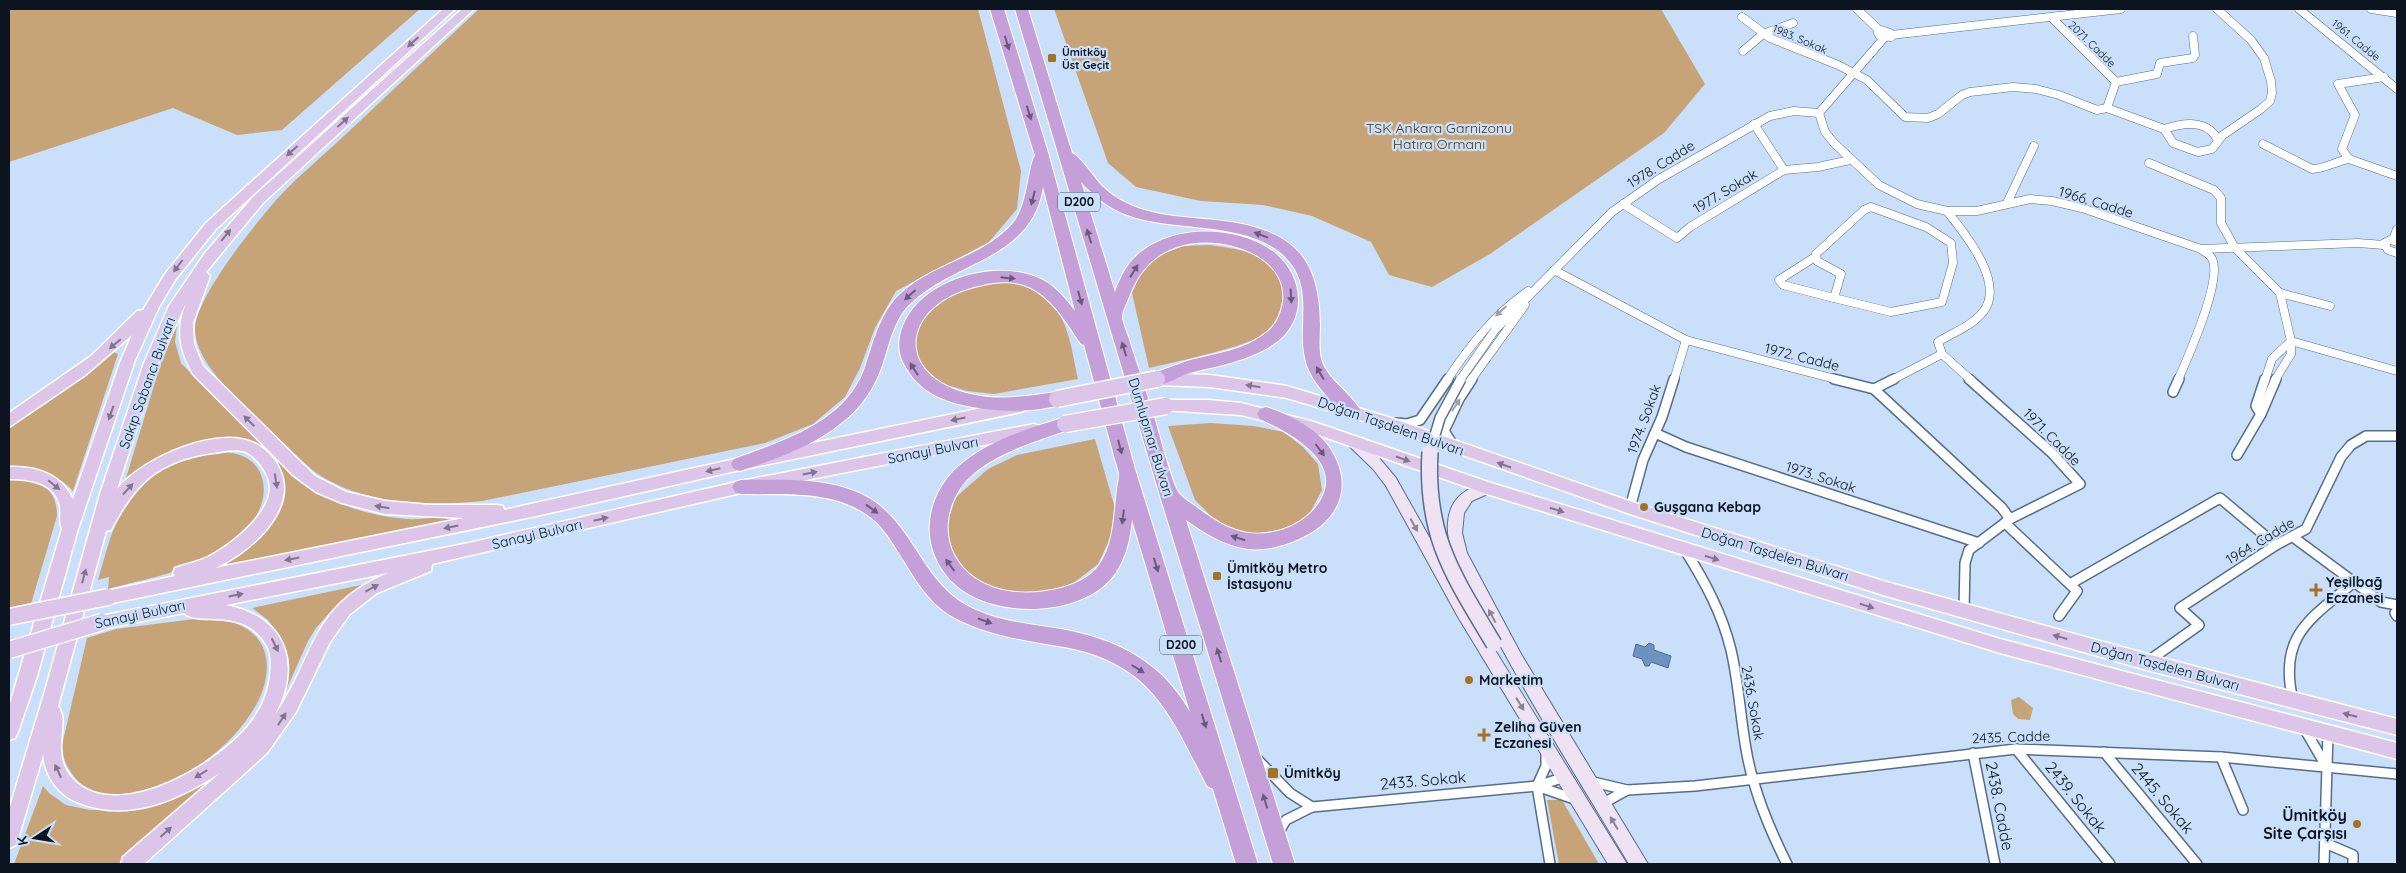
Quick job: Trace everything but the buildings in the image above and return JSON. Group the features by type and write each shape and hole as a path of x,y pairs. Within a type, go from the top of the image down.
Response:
{"highway":[{"name":"D200","path":"997,9 1040,149 1126,468 1247,864"},
{"name":"Dumlupınar Bulvarı","path":"1021,9 1169,496 1284,864"},
{"path":"1062,143 1092,186 1106,198 1125,209 1164,221 1243,230 1262,235 1280,244 1291,254 1302,266 1309,278 1314,361 1328,386 1351,410"},
{"path":"740,464 797,441 824,427 841,415 857,398 867,382 886,330 904,299 922,284 992,249 1010,236 1024,220 1030,208 1035,190 1040,149"},
{"path":"1114,316 1130,277 1142,260 1171,243 1192,238 1210,237 1245,243 1276,262 1286,276 1292,291 1291,308 1285,321 1274,335 1258,346 1236,355 1185,368 1157,379"},
{"path":"1057,399 981,403 951,396 930,386 915,373 908,358 906,341 909,327 916,314 931,298 946,288 966,281 1002,277 1022,279 1036,284 1061,301 1094,350"},
{"path":"1169,496 1229,535 1248,541 1274,540 1296,534 1314,522 1326,509 1332,494 1333,480 1330,465 1314,441 1295,428 1266,414"},
{"path":"1065,424 996,451 960,475 949,490 939,509 937,526 939,542 944,558 969,585 988,594 1009,600 1033,602 1057,598 1083,588 1104,573 1120,542 1126,468"},
{"path":"740,487 816,489 862,502 881,515 895,532 935,591 958,610 981,621 1006,628 1087,642 1153,678 1169,696 1186,724 1235,821"}],"main road":[{"name":"Sakıp Sabancı Bulvarı","path":"28,676 69,532 128,360 159,295 175,271 211,226 449,9"},
{"name":"Sakıp Sabancı Bulvarı","path":"54,691 92,545 155,354 176,306 210,256 235,225 283,176 468,9"},
{"path":"210,256 186,323 185,342 188,353 198,370 295,466 320,488 376,506 400,510 433,512 536,510"},
{"path":"9,422 119,340 159,295"},
{"name":"Doğan Taşdelen Bulvarı","path":"1057,399 1157,379 1210,380 1287,392 1351,410 1630,508 1883,588 2147,662 2397,727"},
{"name":"Sanayi Bulvarı","path":"9,616 536,510 740,464 1057,399"},
{"name":"Doğan Taşdelen Bulvarı","path":"1166,406 1209,406 1266,414 1340,437 1487,488 2000,646 2304,728 2397,751"},
{"name":"Sanayi Bulvarı","path":"9,642 152,611 468,550 740,487 1166,406"},
{"path":"1340,437 1359,445 1374,458 1496,664 1618,864"},
{"path":"92,545 124,492 146,471 176,455 203,448 227,445 250,448 266,459 275,473 278,484 273,504 258,528 240,545 218,559 131,591"},
{"path":"1430,452 1427,478 1428,499 1436,538 1452,573 1494,644 1496,664"},
{"path":"9,472 33,474 54,483 67,502 69,532"},
{"path":"1487,488 1476,490 1463,499 1455,524 1456,545 1515,658 1639,864"},
{"path":"130,864 254,755 272,735 300,689 324,634 345,608 366,591 396,576 468,550"},
{"path":"54,691 52,749 55,766 62,780 72,790 89,800 110,803 144,799 170,791 232,754 253,733 271,706 279,684 280,660 277,646 256,622 239,614 220,610 152,611"},
{"path":"9,650 102,622"},
{"path":"1494,644 1515,658"},
{"path":"9,714 28,676"},
{"path":"9,732 28,676"},
{"path":"9,839 54,691"},
{"path":"2293,701 2296,713 2304,728"},
{"path":"2293,701 2312,713 2328,734"},
{"path":"1565,777 1588,780"},
{"path":"1578,800 1602,804"}],"street":[{"path":"1857,9 1885,35"},
{"path":"1819,113 1885,35 2120,9"},
{"path":"2217,9 2256,43 2269,69 2272,93 2268,102 2217,138 2212,149 2198,152 2173,143 2164,130 2186,123 2196,124 2215,133 2217,138"},
{"name":"1961. Cadde","path":"2299,9 2397,89"},
{"path":"2371,9 2397,13"},
{"name":"1983. Sokak","path":"1742,17 1763,34 1838,65 1867,80 1897,112 1905,117 1928,118 1938,114 1962,95 1988,89 2036,89 2104,109 2164,130"},
{"name":"2071. Cadde","path":"2052,18 2116,82 2104,109"},
{"path":"1743,51 1763,34 1793,23"},
{"path":"2116,82 2157,74 2160,63 2193,58 2195,55 2193,36"},
{"path":"2349,159 2342,149 2355,115 2338,84 2384,77"},
{"name":"1978. Cadde","path":"1430,452 1434,432 1442,410 1474,358 1495,330 1612,212 1659,178 1770,116 1794,111 1819,113"},
{"name":"1966. Cadde","path":"1819,113 1825,132 1850,160 1879,185 1917,204 1947,211 1977,211 2007,203 2037,200 2082,208 2201,249 2358,243 2384,246"},
{"path":"1754,124 1784,170"},
{"path":"2264,144 2312,169 2321,169 2333,162 2349,159 2397,176"},
{"path":"2007,203 2034,146"},
{"name":"1977. Sokak","path":"1624,204 1677,238 1690,227 1784,170 1818,167 1850,160"},
{"path":"2149,163 2214,190 2221,198 2221,223 2235,248 2280,293 2330,306"},
{"path":"1908,220 1917,204"},
{"path":"1870,208 1880,209 1908,220 1944,236 1951,242 1954,250 1946,295 1942,302 1891,312 1783,285 1779,280 1815,257 1819,250 1864,210 1870,208"},
{"path":"1947,211 1984,265 1991,287 1991,299 1984,312 1938,342 1942,354 1874,388 1891,407 2002,508 2008,521 2077,591 2059,616"},
{"path":"2397,228 2395,241 2384,242 2384,246 2397,253"},
{"path":"2173,392 2208,308 2214,263 2211,256 2201,249"},
{"path":"1815,257 1823,266 1841,274 1834,298"},
{"name":"1972. Cadde","path":"1554,270 1686,340 1874,388"},
{"name":"1978. Cadde","path":"1386,422 1407,424 1420,420 1465,349 1508,305 1541,283"},
{"name":"1978. Cadde","path":"1455,448 1444,431 1448,417 1487,357 1541,283"},
{"path":"2237,455 2261,414 2279,371 2291,354 2291,341 2280,293"},
{"name":"1974. Sokak","path":"1630,508 1643,460 1655,433 1686,340"},
{"path":"2291,341 2397,371"},
{"path":"2261,414 2256,406 2272,359 2291,341"},
{"name":"1971. Cadde","path":"1942,354 2052,453 2080,484 2008,521 1969,550 1965,564 1964,610"},
{"name":"1973. Sokak","path":"1655,433 1686,447 1979,543"},
{"name":"1964. Cadde","path":"2147,662 2199,625 2180,608 2276,545 2293,537 2309,526 2341,457 2350,445 2366,436 2397,436"},
{"path":"2070,584 2220,498 2276,545"},
{"path":"2293,537 2396,612"},
{"name":"2436. Sokak","path":"1685,550 1712,595 1726,632 1753,781 1771,831 1787,864"},
{"path":"2293,701 2286,670 2293,641 2304,625 2354,582"},
{"path":"2304,728 2326,767"},
{"path":"2324,864 2328,734"},
{"path":"1544,743 1546,766 1537,786 1550,864"},
{"name":"2435. Cadde","path":"1588,780 1627,790 1753,781 2016,749 2221,757 2397,774"},
{"name":"2439. Sokak","path":"2016,749 2110,864"},
{"path":"1250,752 1290,793 1312,807"},
{"name":"2445. Sokak","path":"2104,752 2197,864"},
{"name":"2438. Cadde","path":"1973,753 1995,864"},
{"path":"2221,757 2242,810"},
{"name":"2433. Sokak","path":"1276,838 1286,820 1312,807 1537,786 1565,777"},
{"name":"2433. Sokak","path":"1537,786 1578,800"},
{"name":"2435. Cadde","path":"1602,804 1627,790"},
{"path":"2325,843 2353,855 2352,864"}],"green space":[{"path":"9,9 420,9 282,130 237,135 173,108 9,162"},
{"path":"479,9 978,9 1021,171 1017,209 989,242 896,291 875,328 860,368 845,397 813,424 765,443 482,501 463,503 402,502 382,499 344,488 319,475 305,463 225,386 214,373 198,346 195,332 197,318 214,283 227,263 278,198"},
{"name":"TSK Ankara Garnizonu Hatıra Ormanı","path":"1054,9 1661,9 1705,84 1664,133 1490,254 1432,287 1389,275 1371,242 1312,216 1263,205 1201,201 1136,187 1108,163"},
{"path":"1210,245 1252,254 1265,261 1272,268 1278,276 1283,295 1283,305 1276,323 1260,337 1231,348 1149,368 1132,293 1141,272 1153,258 1183,246"},
{"path":"1012,282 1037,292 1050,302 1057,311 1063,321 1071,344 1078,379 994,394 967,391 930,380 917,360 913,343 920,319 939,300 951,293 981,283"},
{"path":"177,324 175,342 181,363 294,478 333,501 377,515 407,519 445,517 456,519 212,569 275,506 272,460 216,442 123,488 159,369"},
{"path":"114,352 118,354 73,491 59,479 44,472 9,468 9,425"},
{"path":"1211,423 1254,426 1284,432 1303,447 1318,464 1322,490 1310,513 1297,524 1279,530 1253,534 1229,528 1212,517 1195,500 1168,426"},
{"path":"1095,439 1115,508 1113,532 1098,564 1071,585 1034,594 1003,591 970,578 954,556 945,530 956,497 988,469 1017,455"},
{"path":"213,452 227,452 241,456 258,468 264,486 263,498 260,509 247,530 230,547 216,557 177,571 108,589 109,577 98,580 115,525 132,493 144,480 160,469 183,459"},
{"path":"9,477 36,482 43,486 53,497 57,516 31,604 9,608"},
{"path":"366,584 334,608 316,628 308,641 282,699 265,726 247,749 119,864 14,864 43,786 49,793 66,805 90,810 118,810 231,758 286,668 284,644 268,620 252,608"},
{"path":"210,617 229,621 246,628 259,640 263,648 266,658 264,687 249,717 224,745 194,769 160,786 127,795 98,793 75,778 66,763 62,745 87,638 116,629"},
{"path":"2019,697 2033,708 2030,720 2018,719 2013,714 2011,700"},
{"path":"1547,800 1562,800 1599,864 1559,864"}],"water":[{"path":"1649,643 1654,645 1654,650 1671,656 1668,668 1651,662 1649,666 1645,666 1642,659 1633,656 1636,644 1645,647"}],"place":[{"name":"Ümitköy Üst Geçit","path":"1052,58"},
{"name":"Guşgana Kebap","path":"1644,507"},
{"name":"Ümitköy Metro İstasyonu","path":"1217,576"},
{"name":"Yeşilbağ Eczanesi","path":"2316,590"},
{"name":"Marketim","path":"1469,680"},
{"name":"Zeliha Güven Eczanesi","path":"1484,735"},
{"name":"Ümitköy","path":"1273,773"},
{"name":"Ümitköy Site Çarşısı","path":"2357,824"}]}
